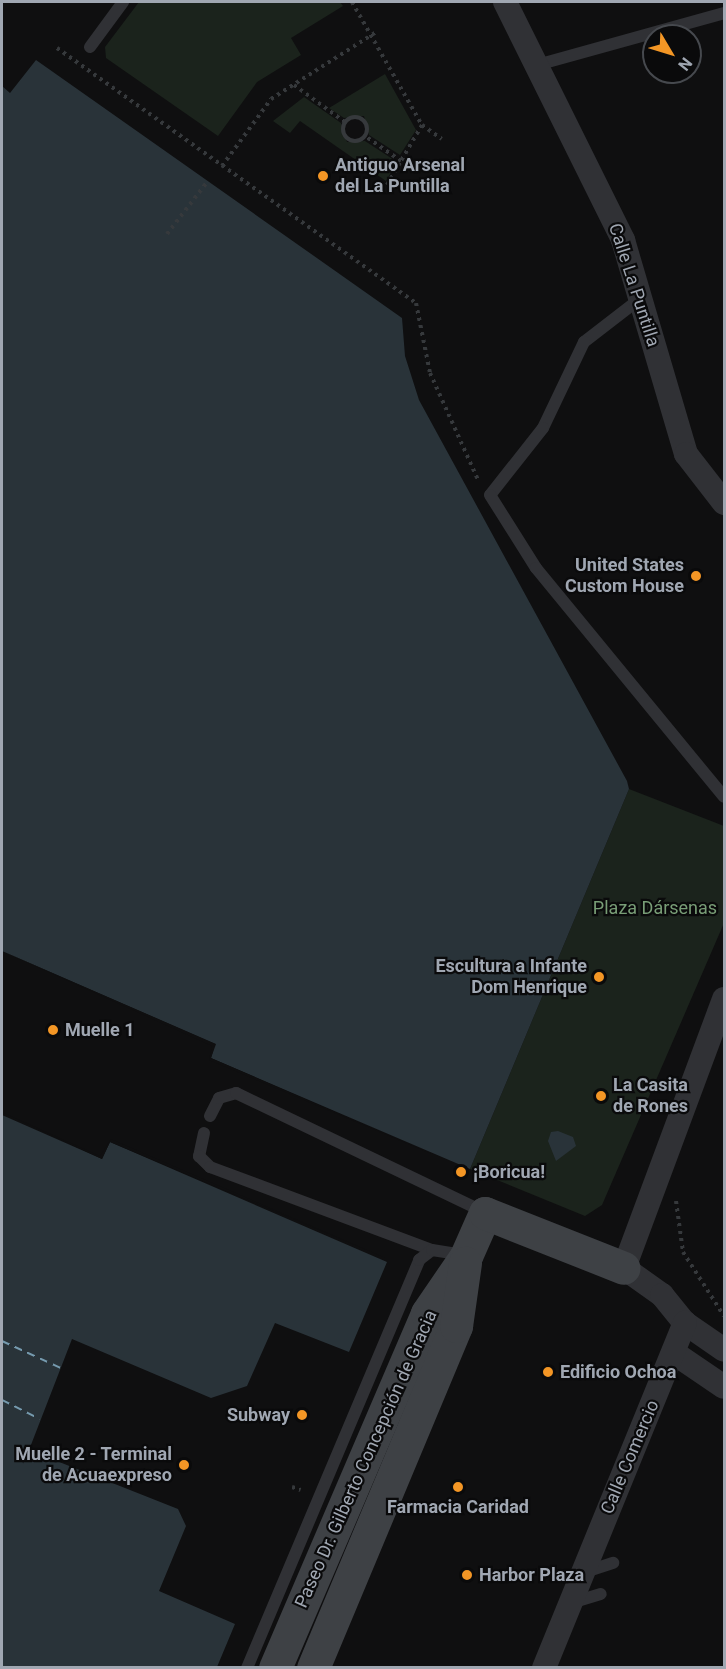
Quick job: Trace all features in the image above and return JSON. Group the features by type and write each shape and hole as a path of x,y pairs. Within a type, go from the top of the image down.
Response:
{"main road":[{"path":"485,1213 624,1268"},
{"name":"Paseo Dr. Gilberto Concepción de Gracia","path":"275,1668 427,1314 466,1256 485,1213"},
{"name":"Paseo Dr. Gilberto Concepción de Gracia","path":"314,1668 456,1326 466,1256"},
{"path":"342,1513 374,1524"}],"street":[{"name":"Calle La Puntilla","path":"505,2 623,240 686,454 724,503"},
{"path":"724,999 624,1268 662,1295 685,1323 724,1350"},
{"name":"Calle Comercio","path":"544,1668 685,1323"},
{"path":"674,1353 724,1387"}],"lane":[{"path":"90,47 123,2"},
{"path":"537,65 724,13"},
{"path":"641,298 584,342 543,428 490,495 536,568 724,797"},
{"path":"210,1116 219,1098 236,1093 485,1213"},
{"path":"204,1132 199,1156 210,1167 432,1250 466,1256"},
{"path":"247,1668 419,1260 432,1250"},
{"path":"582,1573 613,1563"},
{"path":"570,1603 601,1594"}],"path":[{"path":"352,2 374,33 422,125 442,139"},
{"path":"222,166 258,111 374,33"},
{"path":"57,48 416,303 430,374 474,475 490,495"},
{"path":"294,85 345,122 348,139 364,136 401,161"},
{"path":"345,122 362,119 364,136"},
{"path":"387,185 422,125"},
{"path":"167,234 207,182"},
{"path":"676,1196 683,1252 724,1316"},
{"path":"292,1487 302,1490"}],"green space":[{"path":"139,2 340,2 343,6 291,38 301,55 257,82 218,136 106,58 105,47"},
{"path":"385,74 416,130 400,155 369,135 364,116 344,118 329,108"},
{"path":"304,97 341,123 347,142 365,141 397,162 386,181 300,121 290,133 273,121"},
{"name":"Plaza Dársenas","path":"629,789 724,826 724,923 602,1205 585,1216 470,1169"}],"shaded area":[{"path":"36,60 402,318 405,356 419,400 627,781 629,789 470,1169 211,1058 215,1044 2,951 2,86 10,93"},
{"path":"2,1115 102,1159 110,1142 387,1262 349,1352 275,1323 247,1386 211,1398 72,1339 29,1450 178,1509 186,1526 159,1591 235,1624 217,1667 2,1667"},
{"path":"558,1131 573,1137 576,1146 556,1161 548,1141 551,1132"}],"pier":[{"path":"2,951 216,1044 211,1058 434,1155 209,1060 212,1046"},
{"path":"2,1112 100,1156 111,1139 388,1259 110,1142 102,1159"}],"ferry route":[{"path":"2,1341 61,1368"},
{"path":"2,1400 40,1419"}],"place":[{"name":"Antiguo Arsenal del La Puntilla","path":"323,176"},
{"name":"United States Custom House","path":"696,576"},
{"name":"Escultura a Infante Dom Henrique","path":"599,977"},
{"name":"Muelle 1","path":"53,1030"},
{"name":"La Casita de Rones","path":"601,1096"},
{"name":"¡Boricua!","path":"461,1172"},
{"name":"Edificio Ochoa","path":"548,1372"},
{"name":"Subway","path":"302,1415"},
{"name":"Muelle 2 - Terminal de Acuaexpreso","path":"184,1465"},
{"name":"Farmacia Caridad","path":"458,1487"},
{"name":"Harbor Plaza","path":"467,1575"}]}
